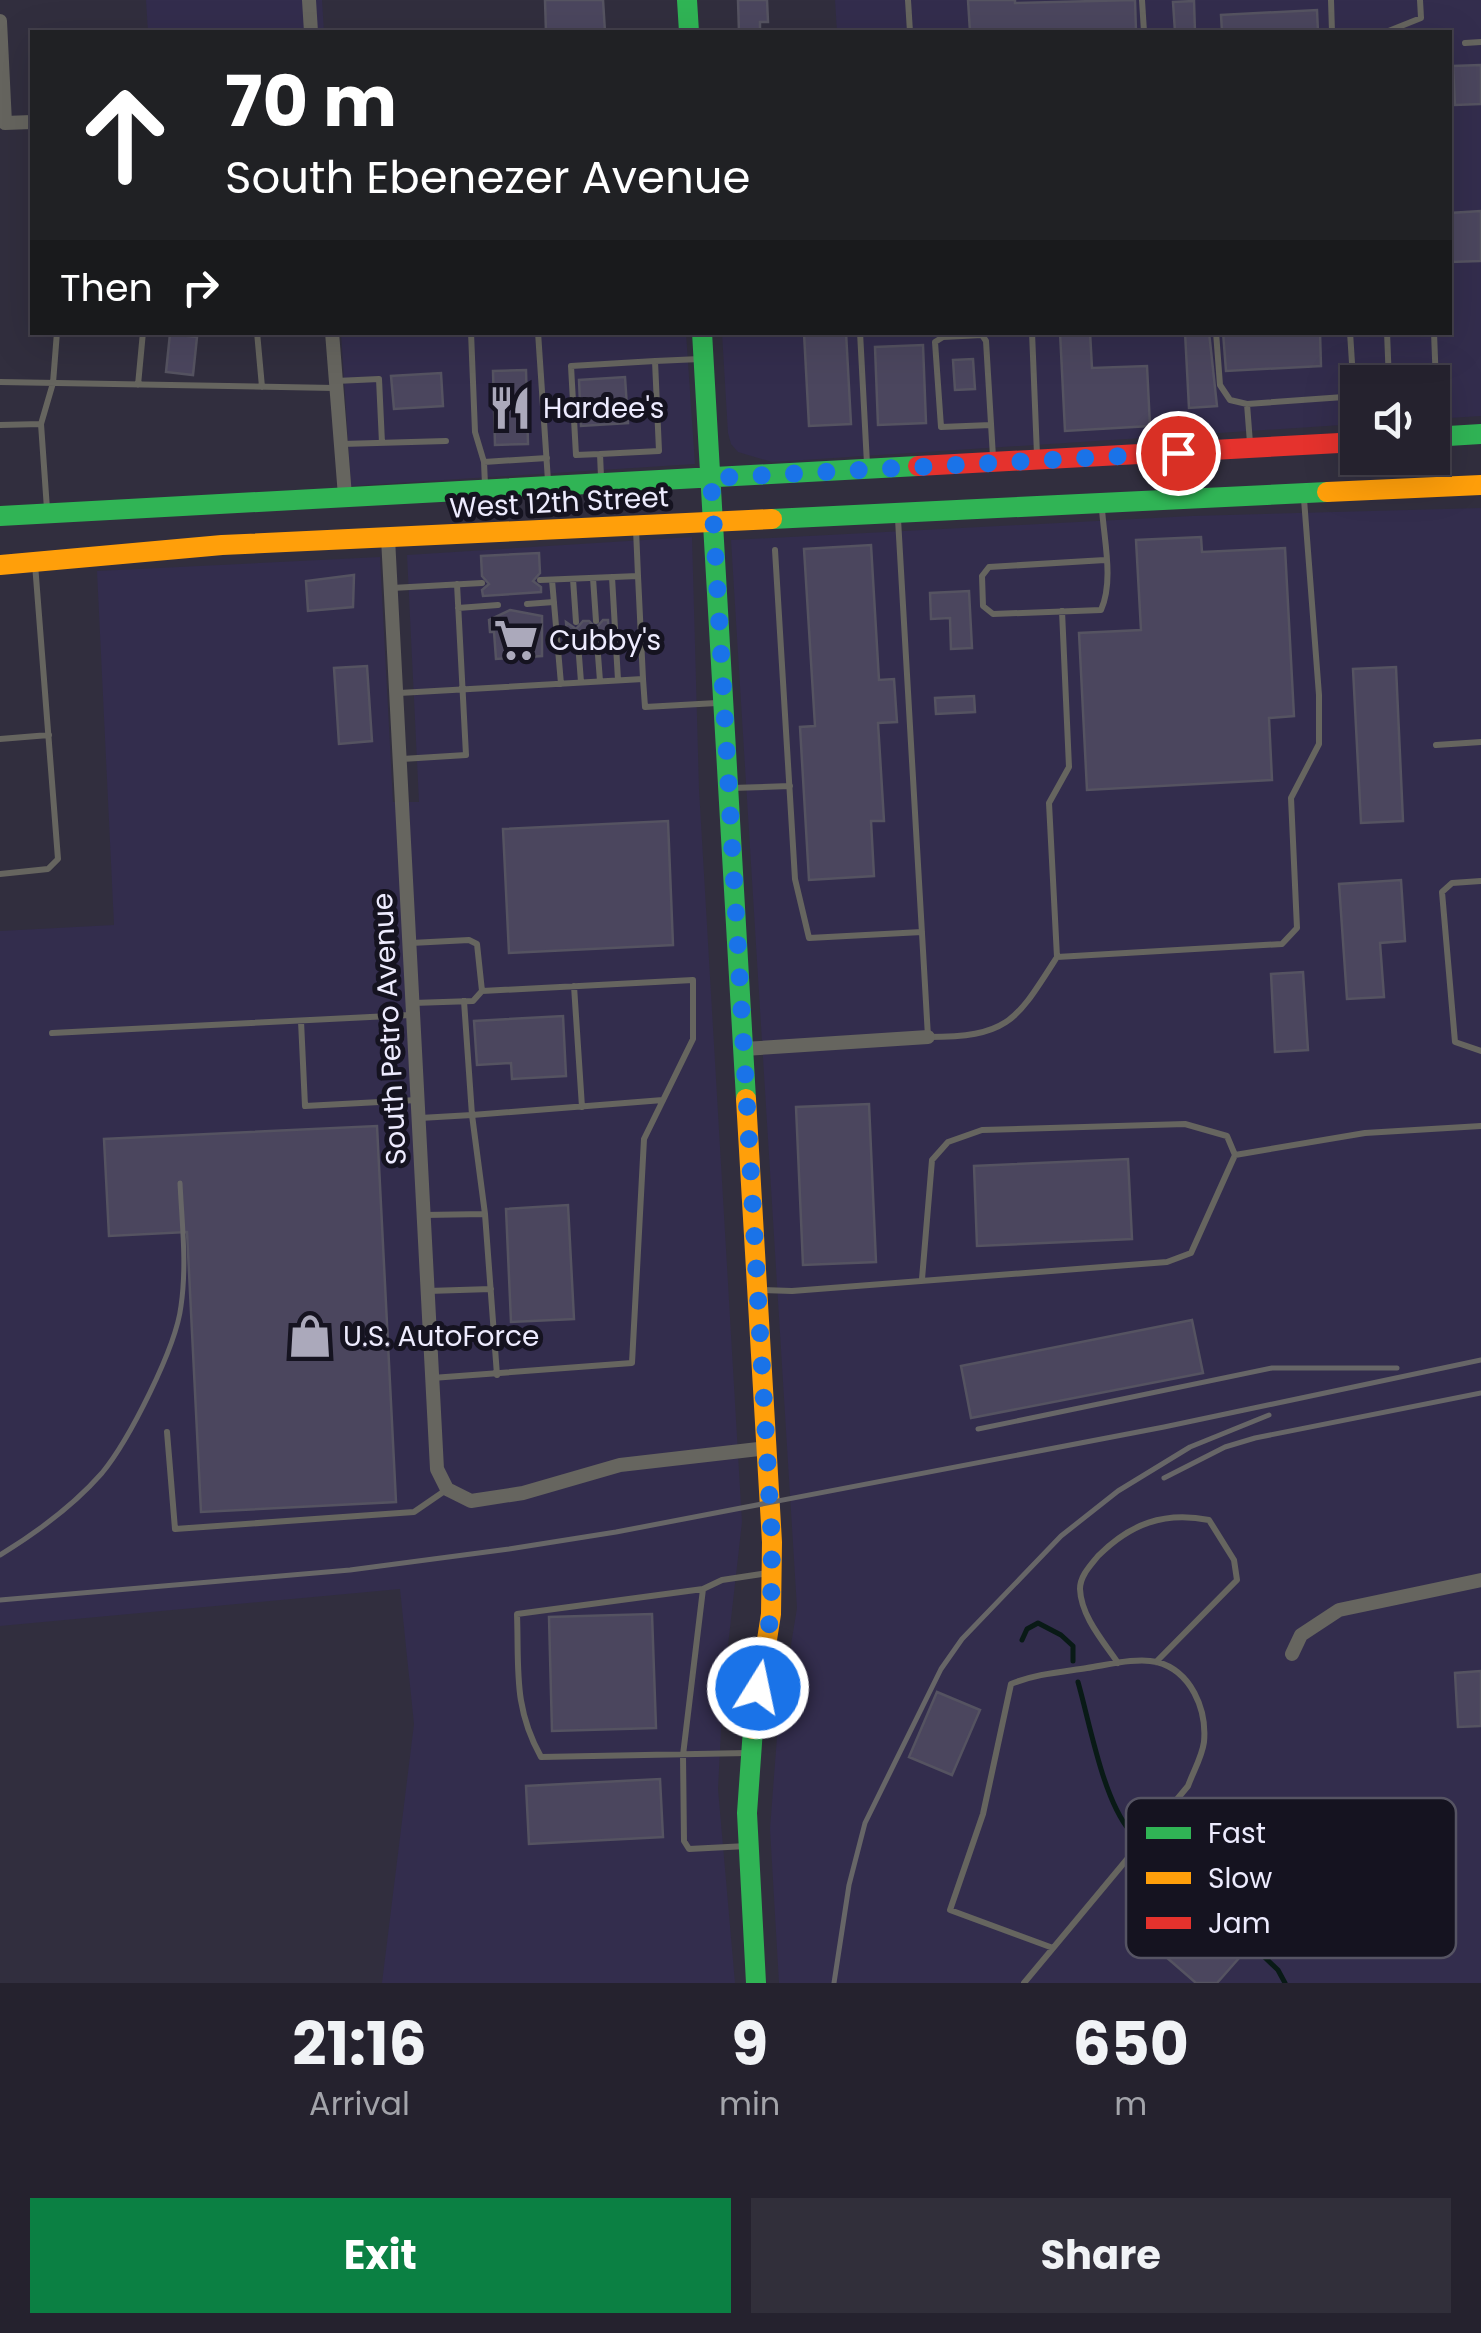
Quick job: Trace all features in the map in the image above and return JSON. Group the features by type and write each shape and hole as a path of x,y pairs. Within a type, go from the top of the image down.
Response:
{"main road":[{"path":"687,0 689,30"},
{"path":"702,335 770,1502 771,1614 749,1754 748,1846 756,1983"},
{"path":"1450,436 1481,434"},
{"name":"West 12th Street","path":"0,516 1340,443"},
{"name":"West 12th Street","path":"0,566 222,545 1481,484"}],"street":[{"path":"309,0 311,30"},
{"path":"0,21 4,123 30,122"},
{"path":"332,335 345,496"},
{"name":"South Petro Avenue","path":"388,538 437,1469 447,1490"},
{"path":"744,1049 928,1036"},
{"path":"447,1490 471,1502 522,1493 620,1465 767,1448"},
{"path":"1292,1654 1301,1634 1339,1610 1481,1580"}],"lane":[{"path":"908,0 910,30"},
{"path":"1142,0 1144,30"},
{"path":"1331,0 1332,30"},
{"path":"1391,30 1420,18 1420,0"},
{"path":"1465,43 1481,42"},
{"path":"47,512 40,424 53,383 57,335"},
{"path":"138,384 143,335"},
{"path":"257,335 262,386"},
{"path":"470,335 475,432 484,462 485,489"},
{"path":"538,335 548,486"},
{"path":"860,335 867,470"},
{"path":"991,426 941,427 935,342 943,337 982,335 986,341 994,464"},
{"path":"1032,335 1038,461"},
{"path":"1216,335 1220,385 1230,400 1247,404 1340,398"},
{"path":"1350,335 1353,365"},
{"path":"1387,335 1388,365"},
{"path":"1434,335 1435,365"},
{"path":"655,362 659,451 576,455 571,366 704,359"},
{"path":"0,382 262,386 379,379 382,443"},
{"path":"1247,404 1250,449"},
{"path":"0,426 40,424"},
{"path":"341,444 446,441"},
{"path":"600,454 601,483"},
{"path":"484,462 547,458"},
{"path":"1058,957 1282,944 1296,928 1291,798 1319,744 1319,696 1303,494"},
{"path":"1102,503 1107,596 1101,610 993,614 983,606 982,576 989,567 1105,560"},
{"path":"898,512 928,1036 957,1037 1002,1028 1028,1002 1058,957 1049,803 1069,767 1062,611"},
{"path":"635,526 645,707 724,702"},
{"path":"776,550 795,880 810,938 922,932"},
{"path":"0,874 48,869 58,859 35,562"},
{"path":"612,576 618,680"},
{"path":"540,580 638,576"},
{"path":"593,578 596,620"},
{"path":"573,579 576,622"},
{"path":"552,580 561,684"},
{"path":"391,588 482,583"},
{"path":"401,759 466,755 457,584"},
{"path":"527,604 554,602"},
{"path":"458,608 498,605"},
{"path":"597,642 600,682"},
{"path":"578,643 581,682"},
{"path":"398,693 643,679"},
{"path":"0,740 49,735"},
{"path":"1436,744 1481,742"},
{"path":"729,788 790,786"},
{"path":"1481,881 1452,883 1442,892 1455,1042 1481,1051"},
{"path":"52,1033 300,1021 473,1001 482,990 477,944 468,940 410,944"},
{"path":"432,1378 632,1363 644,1139 693,1039 692,980 482,990"},
{"path":"574,986 582,1107"},
{"path":"464,1001 497,1374"},
{"path":"300,1021 304,1106 418,1100"},
{"path":"419,1118 663,1100"},
{"path":"758,1290 792,1291 1168,1262 1191,1253 1235,1155 1228,1136 1185,1124 982,1130 948,1142 932,1160 922,1279"},
{"path":"1235,1155 1365,1134 1481,1126"},
{"path":"423,1215 485,1214"},
{"path":"427,1291 492,1289"},
{"path":"167,1432 175,1529 414,1512 447,1490"},
{"path":"1118,1664 1082,1607 1079,1584 1088,1568 1132,1527 1184,1515 1209,1520 1234,1560 1237,1580 1156,1662"},
{"path":"749,1754 541,1757 526,1730 519,1704 518,1614 703,1589 722,1580 771,1573"},
{"path":"703,1589 683,1755 684,1841 689,1849 748,1846"},
{"path":"1053,1948 950,1910 983,1814 1011,1684 1028,1677 1156,1662 1186,1677 1203,1718 1201,1755 1188,1786 1178,1798"},
{"path":"1024,1983 1126,1860"}],"shaded area":[{"path":"146,0 322,0 324,30 148,30"},
{"path":"835,0 1481,0 1481,416 1450,418 1450,365 1340,365 1340,425 772,462 738,452 731,444 722,335 1452,335 1452,30 837,30"},
{"path":"341,335 686,335 695,464 351,486"},
{"path":"1481,508 1481,1983 779,1983 770,1829 778,1724 797,1608 731,540 1192,516"},
{"path":"692,537 699,789 742,1522 723,1690 718,1789 735,1983 382,1983 414,1724 400,1589 0,1626 0,931 114,925 97,571 380,557 393,802 419,802 407,555"}],"building":[{"path":"545,0 603,0 605,30 546,30"},
{"path":"738,0 767,0 768,22 760,22 760,30 739,30"},
{"path":"968,0 1135,0 1136,30 970,30"},
{"path":"1194,1 1195,30 1175,30 1173,2"},
{"path":"1317,10 1318,30 1222,30 1221,15"},
{"path":"1481,65 1481,104 1455,105 1453,66"},
{"path":"1481,211 1481,261 1452,262 1452,213"},
{"path":"170,335 197,337 193,375 166,372"},
{"path":"804,335 846,335 851,424 809,426"},
{"path":"1060,335 1090,335 1092,368 1147,366 1150,426 1065,431"},
{"path":"1185,335 1209,335 1217,406 1189,408"},
{"path":"1223,335 1320,335 1321,366 1226,371"},
{"path":"923,345 926,423 878,425 875,347"},
{"path":"973,359 975,389 955,390 953,360"},
{"name":"Hardee's","path":"526,370 528,444 495,445 493,371"},
{"path":"441,373 443,406 394,409 391,376"},
{"path":"625,377 628,423 581,426 579,380"},
{"path":"1201,537 1202,552 1285,548 1294,716 1269,718 1272,780 1087,790 1079,633 1141,630 1136,540"},
{"path":"871,545 879,680 894,679 897,722 878,723 884,821 871,821 874,876 809,880 800,727 815,726 804,549"},
{"path":"539,553 540,573 533,581 541,592 483,596 482,590 489,584 482,576 481,556"},
{"path":"354,575 353,607 308,611 306,581"},
{"path":"969,591 972,648 951,649 950,618 931,619 930,593"},
{"path":"510,610 542,616 542,656 496,659 489,620"},
{"path":"608,620 609,642 597,635 590,643 578,636 568,644 566,622 576,629 583,621 589,621 596,628"},
{"path":"367,666 372,741 339,744 334,668"},
{"path":"1396,667 1403,821 1361,823 1353,669"},
{"path":"974,696 975,712 936,714 935,698"},
{"path":"668,821 673,945 509,953 503,829"},
{"path":"1401,880 1405,941 1380,943 1384,997 1347,999 1339,884"},
{"path":"1303,972 1308,1050 1275,1052 1271,974"},
{"path":"563,1016 566,1076 512,1079 511,1063 477,1065 474,1021"},
{"path":"869,1104 876,1262 803,1265 796,1107"},
{"path":"377,1126 396,1502 201,1512 187,1232 109,1236 104,1139"},
{"path":"1128,1159 1132,1239 977,1246 974,1166"},
{"path":"568,1205 574,1319 511,1322 506,1209"},
{"path":"1192,1320 1203,1373 971,1418 961,1366"},
{"path":"652,1614 656,1728 552,1731 549,1617"},
{"path":"1481,1671 1481,1726 1458,1727 1455,1673"},
{"path":"937,1692 980,1710 952,1775 909,1757"},
{"path":"660,1779 663,1837 529,1844 526,1786"},
{"path":"1167,1958 1239,1958 1217,1983 1196,1983"}],"waterway":[{"path":"1022,1640 1027,1629 1038,1623 1073,1646 1073,1661"},
{"path":"1078,1682 1105,1781 1126,1825"},
{"path":"1265,1958 1285,1983"}],"railway":[{"path":"0,1555 54,1518 102,1473 150,1393 181,1306 184,1260 180,1183"},
{"path":"0,1600 350,1570 616,1532 1164,1427 1481,1360"},
{"path":"978,1429 1272,1368 1397,1368"},
{"path":"1164,1478 1225,1447 1255,1438 1481,1393"},
{"path":"834,1983 849,1885 865,1823 941,1669 962,1639 1061,1536 1118,1491 1190,1447 1269,1415"}],"traffic: fast":[{"path":"687,0 689,30"},
{"path":"702,335 746,1099"},
{"path":"1450,436 1481,434"},
{"path":"0,516 918,466"},
{"path":"772,519 1327,492"},
{"path":"753,1729 747,1813 756,1983"}],"traffic: slow":[{"path":"1327,492 1481,485"},
{"path":"0,565 222,545 772,519"},
{"path":"746,1099 772,1542 771,1614 753,1729"}],"traffic: jam":[{"path":"918,466 1340,443"}],"place":[{"name":"Hardee's","path":"510,408"},
{"name":"Cubby's","path":"516,640"},
{"name":"U.S. AutoForce","path":"310,1336"}],"route":[{"path":"758,1688 771,1614 772,1542 711,478 1178,453"}]}
